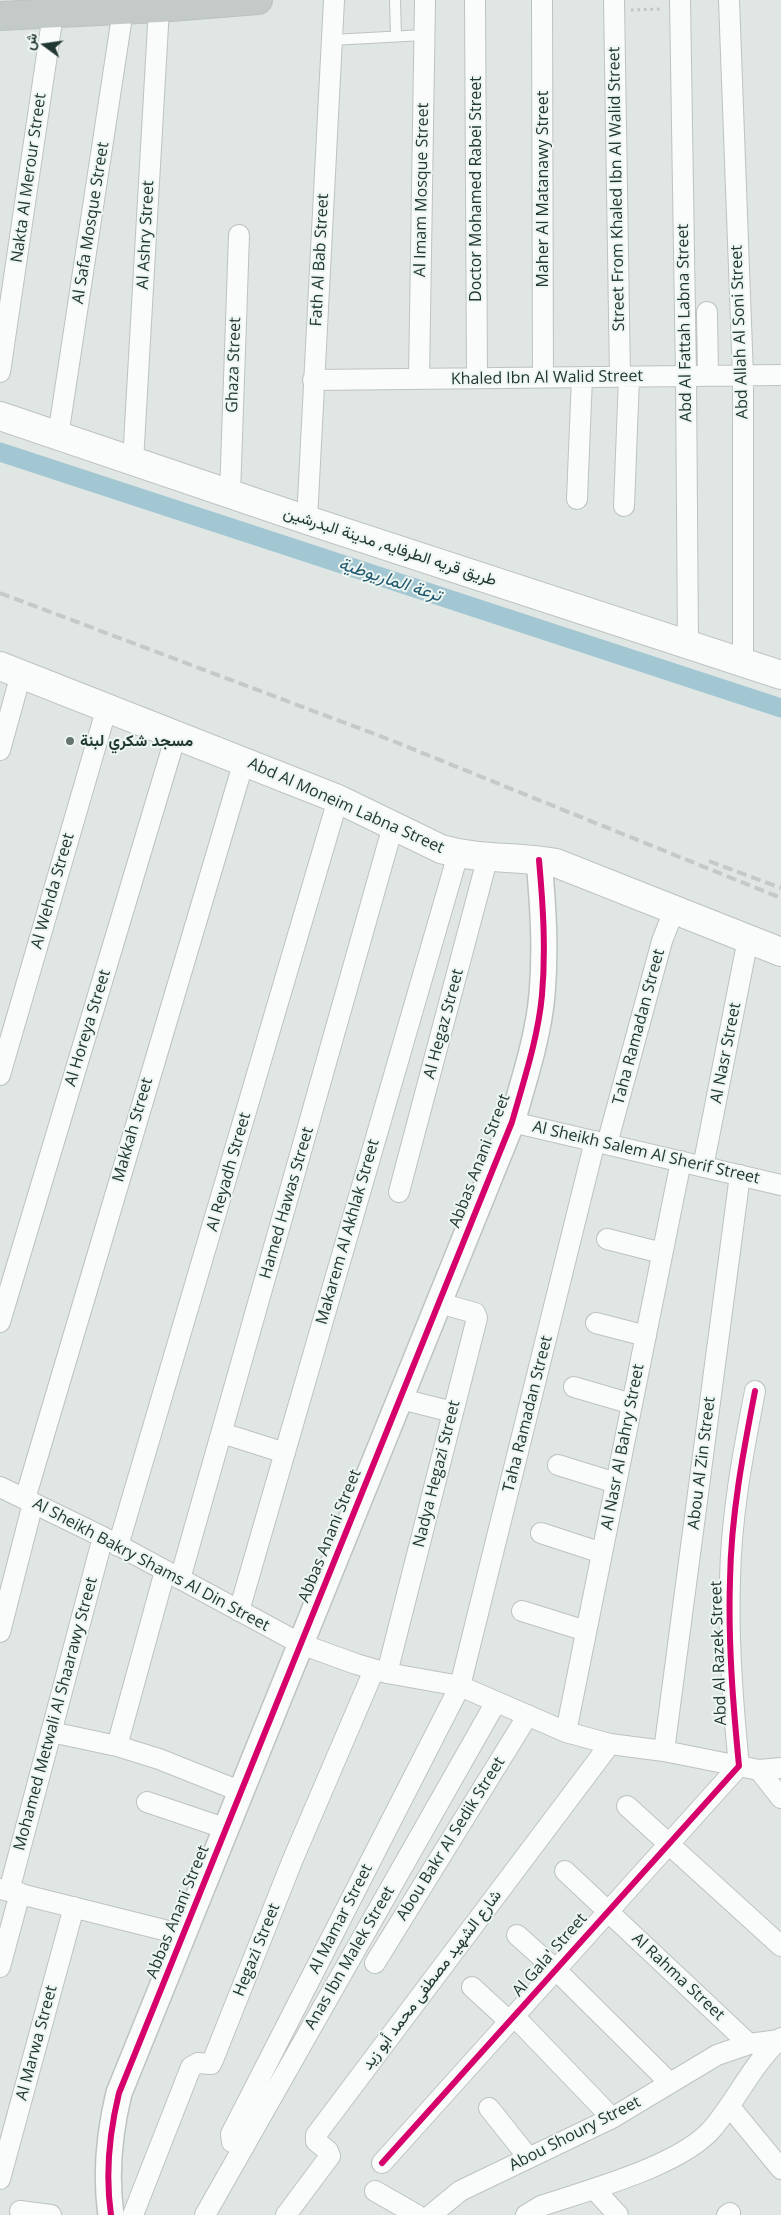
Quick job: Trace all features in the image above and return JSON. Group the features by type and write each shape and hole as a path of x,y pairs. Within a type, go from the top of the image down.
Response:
{"highway":[{"path":"0,16 159,8 258,0"}],"main road":[{"name":"طريق قريه الطرفايه, مدينة البدرشين","path":"0,416 307,520 781,675"},
{"name":"Abd Al Moneim Labna Street","path":"10,670 338,799 423,842 458,854 539,860 572,868 781,952"}],"street":[{"name":"Fath Al Bab Street","path":"307,520 334,0"},
{"name":"Al Imam Mosque Street","path":"419,379 425,0"},
{"name":"Doctor Mohamed Rabei Street","path":"475,0 477,378"},
{"name":"Maher Al Matanawy Street","path":"542,0 543,378"},
{"name":"Abd Allah Al Soni Street","path":"729,0 743,376 743,663"},
{"name":"Abd Al Fattah Labna Street","path":"672,4 686,376 688,645"},
{"name":"Street From Khaled Ibn Al Walid Street","path":"622,5 624,506"},
{"name":"Al Ashry Street","path":"133,462 159,8"},
{"name":"Al Safa Mosque Street","path":"58,436 124,10"},
{"name":"Nakta Al Merour Street","path":"0,372 53,14"},
{"name":"Ghaza Street","path":"230,494 239,235"},
{"path":"707,312 708,376"},
{"name":"Khaled Ibn Al Walid Street","path":"313,380 781,375"},
{"path":"576,499 582,377"},
{"path":"0,750 10,670"},
{"name":"Al Wehda Street","path":"0,1075 107,707"},
{"name":"Al Horeya Street","path":"0,1322 176,734"},
{"name":"Makkah Street","path":"0,1632 29,1501 244,761"},
{"name":"Al Reyadh Street","path":"110,1542 338,799"},
{"name":"Hamed Hawas Street","path":"117,1746 222,1433 393,826"},
{"name":"Makarem Al Akhlak Street","path":"239,1611 458,854"},
{"name":"Al Hegaz Street","path":"399,1192 488,856"},
{"name":"Abbas Anani Street","path":"111,2215 107,2159 113,2117 120,2093 512,1122 530,1061 542,996 545,930 539,860"},
{"name":"Taha Ramadan Street","path":"460,1686 601,1143 662,941 674,910"},
{"name":"Al Nasr Street","path":"703,1167 748,939"},
{"name":"Al Sheikh Salem Al Sherif Street","path":"512,1122 781,1185"},
{"name":"Al Nasr Al Bahry Street","path":"566,1732 681,1162"},
{"name":"Abou Al Zin Street","path":"664,1751 740,1175"},
{"path":"607,1239 662,1253"},
{"name":"Nadya Hegazi Street","path":"380,1671 478,1316 475,1313 439,1304"},
{"path":"596,1323 646,1336"},
{"path":"574,1387 632,1404"},
{"name":"Abd Al Razek Street","path":"738,1766 730,1650 730,1578 734,1515 755,1391"},
{"path":"401,1399 453,1412"},
{"path":"222,1433 284,1453"},
{"path":"558,1465 616,1483"},
{"name":"Al Sheikh Bakry Shams Al Din Street","path":"0,1487 110,1542 301,1644 380,1671 460,1686 566,1732 610,1744 664,1751 758,1770 781,1768"},
{"path":"541,1533 602,1553"},
{"name":"Mohamed Metwali Al Shaarawy Street","path":"0,1967 10,1891 51,1732 110,1542"},
{"path":"522,1611 586,1631"},
{"name":"Hegazi Street","path":"133,2215 191,2067 198,2063 211,2064 213,2060 293,1859 380,1671"},
{"name":"Al Mamar Street","path":"244,2147 232,2142 230,2134 460,1686"},
{"name":"Anas Ibn Malek Street","path":"206,2215 354,1950 496,1702"},
{"name":"Abou Bakr Al Sedik Street","path":"354,1950 379,1966 528,1716"},
{"path":"51,1732 117,1746 160,1759 242,1792"},
{"name":"شارع الشهيد مصطفى محمد أبو زيد","path":"286,2215 330,2156 330,2153 316,2141 316,2135 610,1744"},
{"name":"Al Gala' Street","path":"382,2163 738,1766"},
{"path":"758,1770 781,1798"},
{"path":"147,1802 227,1829"},
{"path":"627,1806 670,1843 781,1946"},
{"name":"Al Rahma Street","path":"565,1871 749,2044"},
{"path":"10,1891 184,1935"},
{"name":"Al Marwa Street","path":"0,2179 74,1907"},
{"path":"517,1935 555,1969 670,2084"},
{"path":"472,1987 512,2019 612,2118"},
{"path":"526,2215 541,2206 680,2155 711,2130 730,2106 759,2062 780,2039"},
{"name":"Abou Shoury Street","path":"431,2215 460,2191 612,2118 717,2055 749,2044 780,2039"},
{"path":"730,2106 781,2169"},
{"path":"489,2108 528,2157"},
{"path":"594,2188 618,2215"},
{"path":"376,2191 417,2215"},
{"path":"20,2210 51,2215"}],"lane":[{"path":"395,0 396,36"},
{"path":"332,40 424,35"}],"path":[{"path":"622,5 672,4"}],"waterway":[{"name":"ترعة الماريوطية","path":"0,452 781,708"}],"railway":[{"path":"0,593 393,741 781,898"},
{"path":"709,861 781,888"}],"cycle path":[{"path":"111,2215 108,2169 113,2123 119,2093 512,1122 534,1043 542,995 544,927 539,860"},
{"path":"382,2163 739,1766 730,1650 731,1556 738,1485 755,1391"}],"place":[{"name":"مسجد شكري لبنة","path":"70,741"}]}
